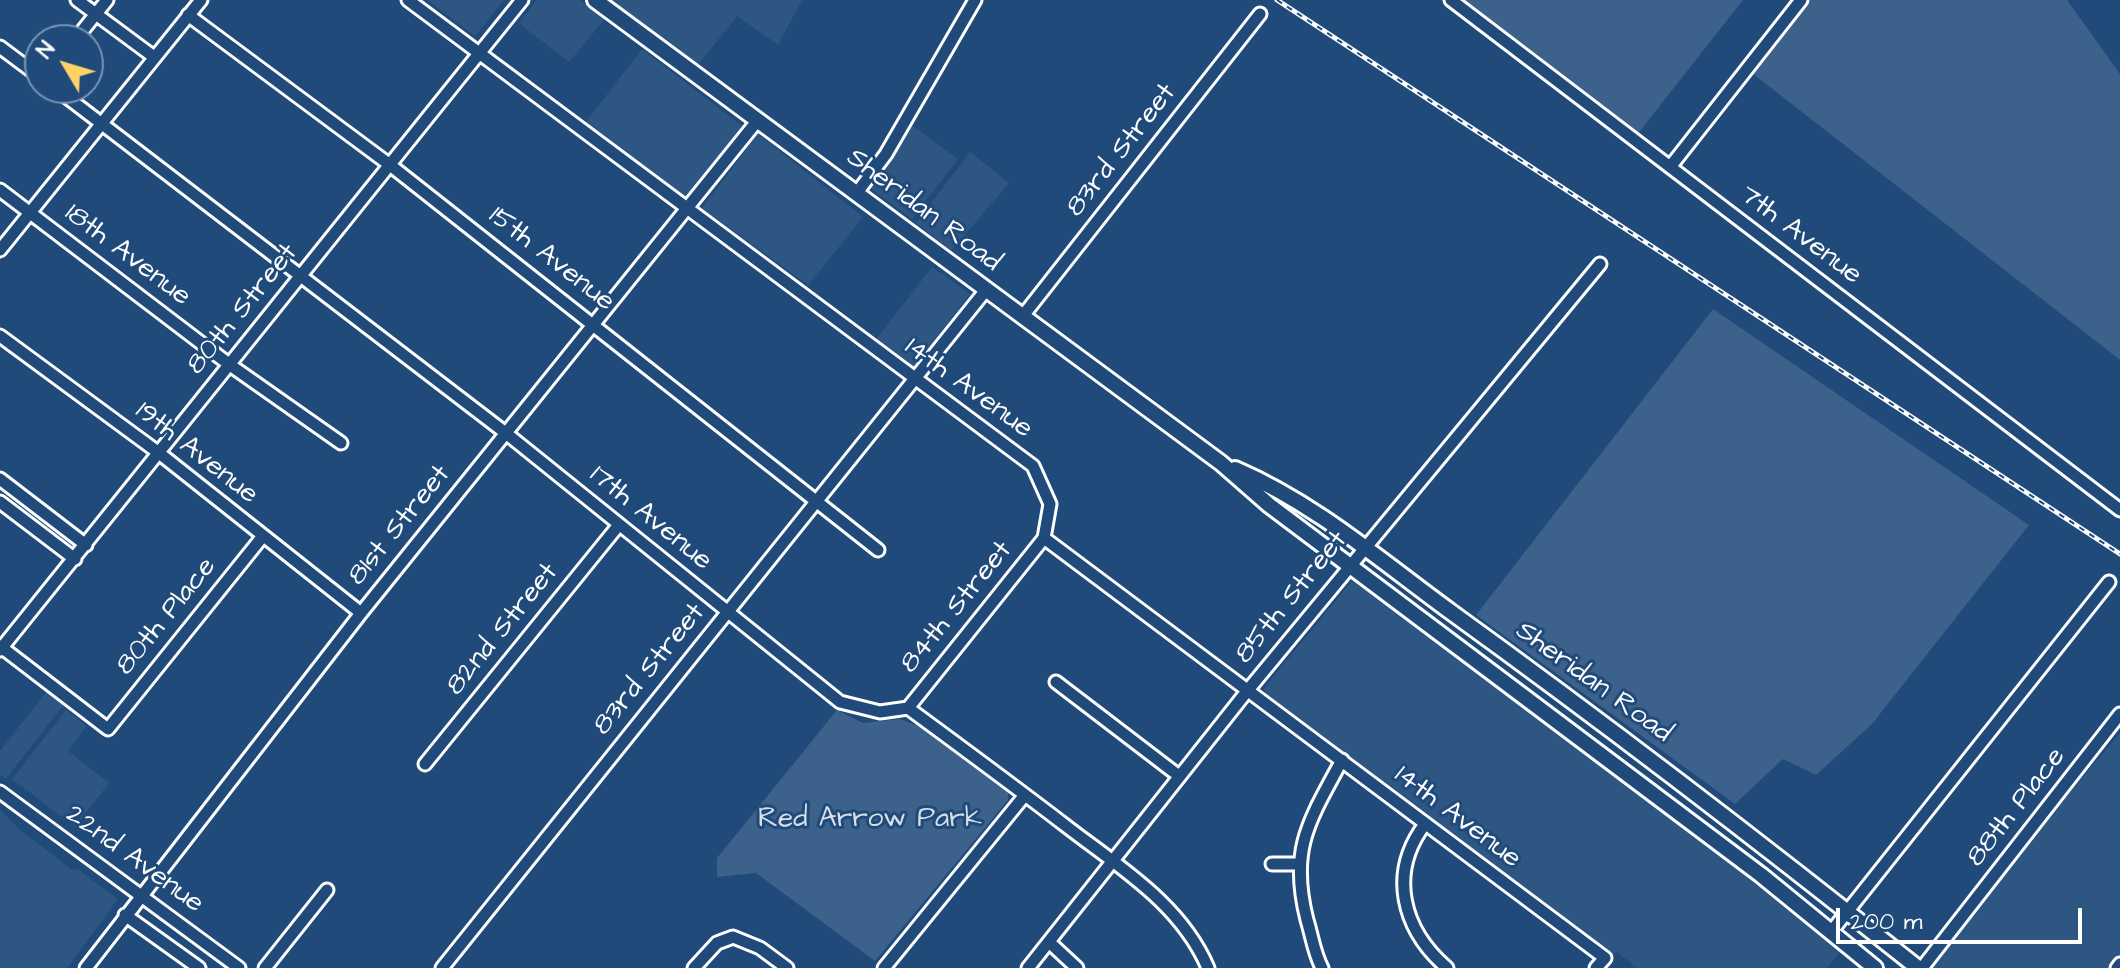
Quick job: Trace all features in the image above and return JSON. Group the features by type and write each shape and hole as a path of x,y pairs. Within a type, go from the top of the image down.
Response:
{"main road":[{"name":"Sheridan Road","path":"595,0 1221,463 1269,505 1761,875 1875,968"},
{"name":"Sheridan Road","path":"1221,463 1262,481 1366,547 1632,743 1920,968"}],"street":[{"path":"77,0 154,57"},
{"path":"88,24 107,0"},
{"path":"0,250 201,0"},
{"name":"14th Avenue","path":"408,0 686,211 1033,466 1050,504 1044,538 1605,958 1596,968"},
{"name":"80th Street","path":"1,648 522,0"},
{"path":"856,194 886,154 975,0"},
{"name":"7th Avenue","path":"1451,0 2120,510"},
{"path":"1670,167 1801,0"},
{"name":"83rd Street","path":"1022,317 1260,14"},
{"name":"15th Avenue","path":"188,15 390,165 878,550"},
{"path":"0,47 24,65"},
{"name":"17th Avenue","path":"77,104 507,434 840,702 880,712 908,708"},
{"name":"81st Street","path":"86,968 361,613 758,120"},
{"name":"18th Avenue","path":"0,190 230,365 341,443"},
{"name":"85th Street","path":"1028,968 1248,690 1600,264"},
{"name":"83rd Street","path":"442,968 986,290"},
{"name":"19th Avenue","path":"0,336 159,453 361,613"},
{"path":"0,479 86,545"},
{"path":"0,502 75,559"},
{"name":"82nd Street","path":"425,764 618,526"},
{"name":"80th Place","path":"1,648 108,729 263,536"},
{"name":"84th Street","path":"908,708 1044,538"},
{"path":"1831,932 2109,582"},
{"path":"1056,682 1179,776"},
{"path":"908,708 1155,894 1179,919 1208,968"},
{"name":"88th Place","path":"1920,968 2120,714"},
{"path":"1322,968 1300,890 1299,864 1306,826 1342,760"},
{"name":"22nd Avenue","path":"0,792 239,968"},
{"path":"884,968 1025,795"},
{"path":"1425,824 1409,846 1401,877 1412,924 1429,953 1447,968"},
{"path":"1272,864 1299,864"},
{"path":"265,968 327,890"},
{"path":"125,915 199,968"},
{"path":"694,968 717,943 733,937 760,948 787,968"},
{"path":"1049,942 1077,968"}],"shaded area":[{"path":"427,0 504,0 475,36"},
{"path":"537,0 580,0 605,19 569,62 519,23"},
{"path":"611,0 802,0 778,45 737,16 698,65"},
{"path":"642,49 742,126 685,198 585,123"},
{"path":"913,126 958,159 912,219 867,186"},
{"path":"758,134 863,217 808,285 702,208"},
{"path":"970,152 1009,183 951,251 916,223"},
{"path":"932,267 970,294 913,367 875,341"},
{"path":"1352,581 1360,583 1740,867 1841,951 1827,968 1637,968 1617,952 1613,956 1270,700 1264,689 1267,684"},
{"path":"48,690 65,703 6,779 0,775 0,751"},
{"path":"66,710 87,726 68,751 109,783 75,827 12,779"},
{"path":"2120,733 2120,968 1928,968 1961,923"},
{"path":"0,810 19,829 71,869 79,870 118,899 67,968 0,968"}],"green space":[{"path":"1456,0 1743,0 1636,136"},
{"path":"1809,0 2067,0 2120,74 2120,360 1752,73"},
{"path":"1713,309 2029,525 1872,724 1816,775 1783,759 1735,804 1476,615"},
{"name":"Red Arrow Park","path":"837,710 863,723 900,719 921,727 1008,791 1008,800 875,961 756,873 717,877 717,858"}],"railway":[{"path":"1277,0 2120,554"}]}
